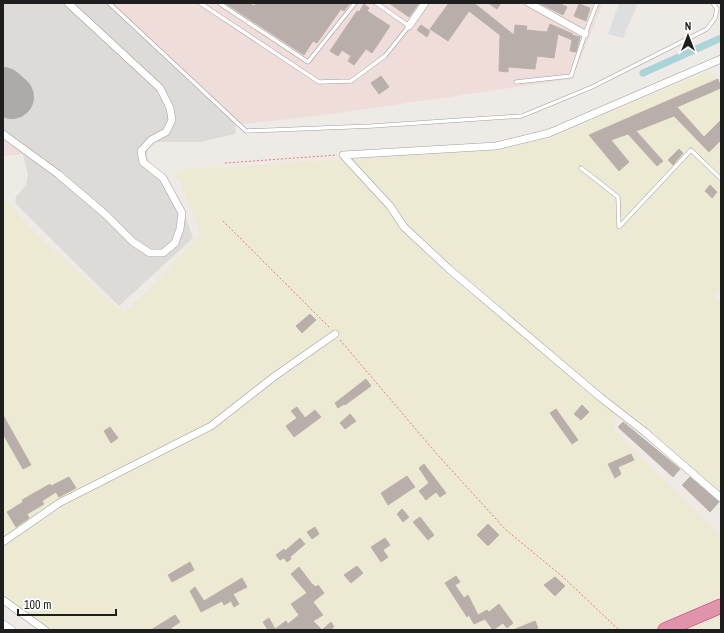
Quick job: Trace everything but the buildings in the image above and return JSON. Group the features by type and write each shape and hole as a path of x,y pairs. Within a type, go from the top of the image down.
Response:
{"highway":[{"path":"665,630 721,606"}],"street":[{"path":"3,134 58,174 138,245 150,252 163,253 175,243 180,229 182,213 163,178 143,162 141,151 151,140 166,132 172,120 170,108 160,88 68,3"},
{"path":"409,26 425,3"},
{"path":"529,3 585,34"},
{"path":"343,155 496,146 549,133 721,58"},
{"path":"343,155 375,188 404,227 449,269 645,432 721,498"},
{"path":"3,542 59,503 211,426 275,376 336,334"},
{"path":"3,600 45,630"},
{"path":"3,624 12,630"}],"lane":[{"path":"109,3 246,131 372,126 522,116 592,87 707,29 715,18 717,9 713,3"},
{"path":"200,3 320,82 351,81 385,56 409,26 376,3"},
{"path":"219,3 308,62 354,3"},
{"path":"516,82 572,76 585,34 597,3"},
{"path":"581,168 618,197 620,227 691,150 721,178"}],"path":[{"path":"225,163 343,155"},
{"path":"223,221 336,334 436,453 506,530 563,577 619,630"}],"shaded area":[{"path":"3,3 106,3 236,125 235,134 200,142 152,143 148,148 147,156 149,162 168,181 179,198 193,238 119,306 17,205 15,201 16,197 26,185 28,175 23,154 3,138"},
{"path":"106,3 603,3 572,79 338,113 236,125"},
{"path":"619,3 638,3 623,38 608,34"},
{"path":"709,71 721,82 721,288 714,296 721,301 721,493 669,447 612,402 515,321 406,225 350,158 496,148 551,138 627,104"},
{"path":"3,138 23,154 3,156"},
{"path":"346,159 389,207 403,228 449,277 549,356 617,415 613,429 721,536 721,603 657,630 50,630 3,595 3,197 34,232 124,314 201,234 180,182 174,175 189,168 234,167"},
{"path":"721,610 721,630 672,630"}],"waterway":[{"path":"643,73 721,38"}],"runway":[{"path":"3,89 12,97"}]}
